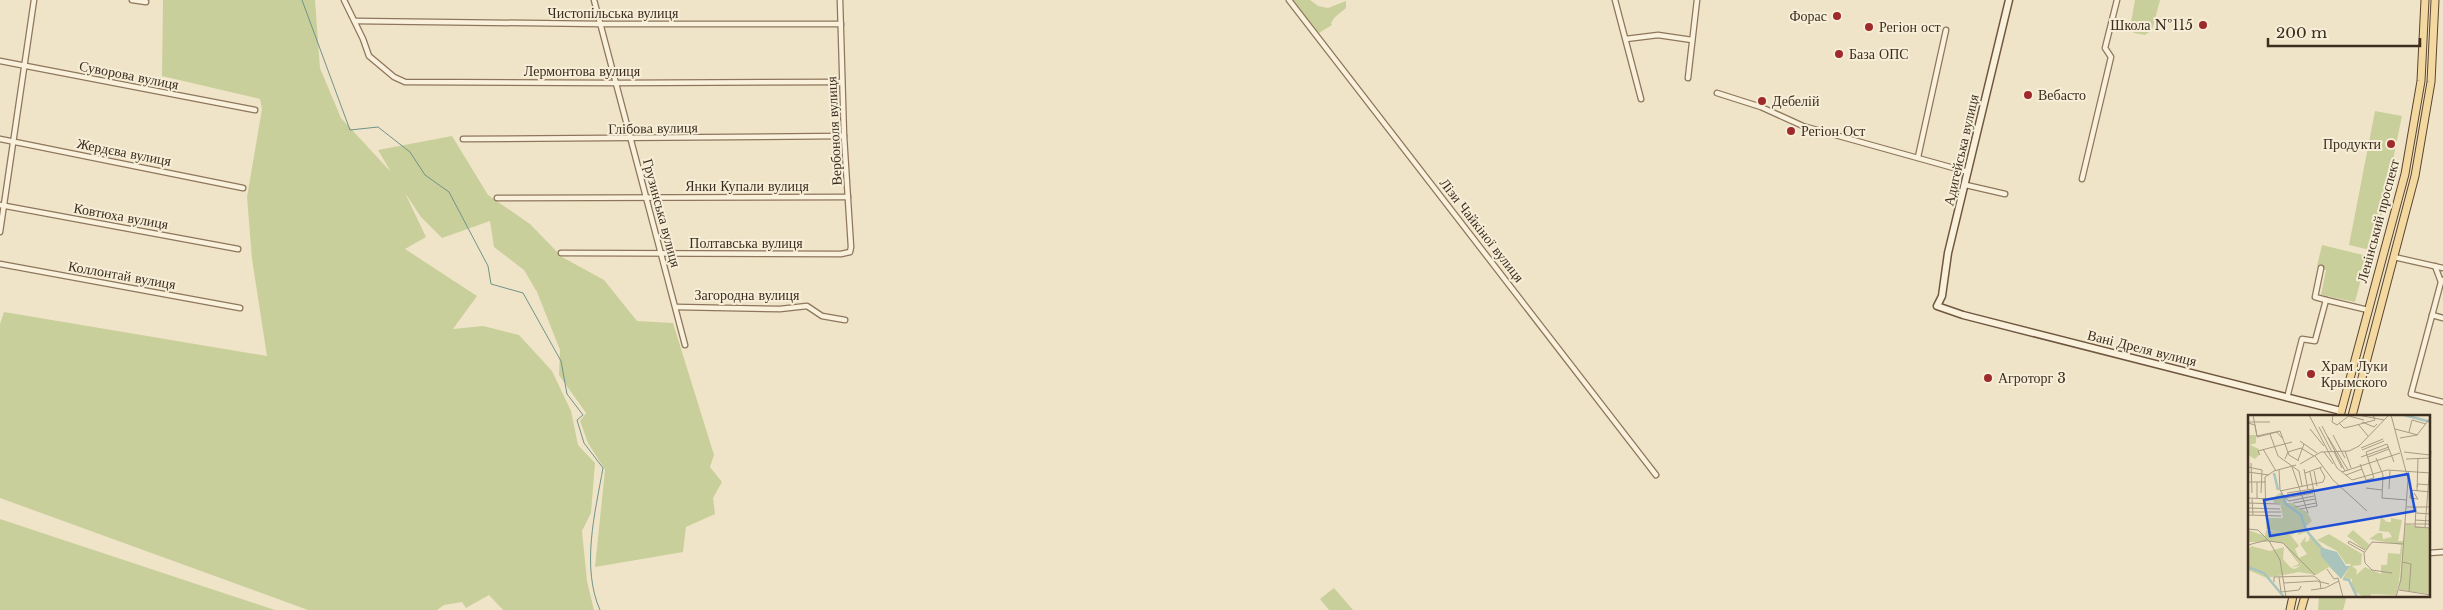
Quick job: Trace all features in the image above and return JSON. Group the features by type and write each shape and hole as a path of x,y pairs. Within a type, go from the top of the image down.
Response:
{"main road":[{"name":"Ленінський проспект","path":"2341,414 2405,174 2421,81 2425,0"},
{"name":"Ленінський проспект","path":"2352,415 2415,176 2431,82 2435,0"},
{"path":"2350,378 2361,380"}],"street":[{"path":"0,232 2,205 15,142 34,0"},
{"path":"132,0 146,2"},
{"name":"Лермонтова вулиця","path":"344,0 369,56 394,77 405,82 842,82"},
{"name":"Грузинська вулиця","path":"594,0 685,345"},
{"name":"Вербоноля вулиця","path":"840,0 844,136 851,247 850,252 842,254"},
{"name":"Лізи Чайкіної вулиця","path":"1289,0 1656,475"},
{"path":"1615,0 1641,99"},
{"path":"1688,78 1697,0"},
{"name":"Адигейська вулиця","path":"1937,306 1942,296 1948,253 1966,185 2009,0"},
{"path":"2082,179 2111,57 2105,48 2117,0"},
{"name":"Чистопільська вулиця","path":"355,21 841,24"},
{"path":"1918,158 1946,30"},
{"path":"1626,39 1658,35 1692,40"},
{"name":"Суворова вулиця","path":"0,61 255,110"},
{"path":"1716,94 1761,107 1803,126 1858,143 1968,172"},
{"name":"Глібова вулиця","path":"463,140 630,140 844,136"},
{"name":"Жердєва вулиця","path":"0,139 243,188"},
{"path":"1966,185 2005,194"},
{"name":"Янки Купали вулиця","path":"497,198 848,197"},
{"name":"Ковтюха вулиця","path":"2,205 238,249"},
{"name":"Полтавська вулиця","path":"561,253 842,254"},
{"path":"2394,256 2443,268"},
{"name":"Коллонтай вулиця","path":"0,264 240,308"},
{"path":"2435,266 2442,280 2411,394 2443,402"},
{"path":"2321,268 2315,297 2368,310"},
{"path":"2287,398 2302,339 2316,341 2326,300"},
{"name":"Загородна вулиця","path":"676,307 780,309 807,306 822,316 845,320"},
{"name":"Вані Дреля вулиця","path":"1937,306 1962,315 2287,398 2341,414"},
{"path":"2432,315 2443,318"},
{"path":"2430,553 2443,552"}],"green space":[{"path":"163,0 315,0 320,68 341,118 391,172 378,150 452,136 488,195 530,224 562,257 604,280 637,321 673,323 714,455 710,467 722,482 713,498 715,514 686,527 683,552 595,567 605,470 588,443 580,421 586,413 559,375 560,350 537,292 524,270 494,247 490,221 442,238 421,217 405,193 426,237 405,249 477,296 453,329 483,326 519,335 552,371 571,411 578,445 595,463 591,513 582,531 587,581 594,610 503,610 489,595 466,608 462,602 444,605 437,610 308,610 0,498 0,324 4,312 267,356 252,259 247,197 262,109 260,99 162,76"},
{"path":"1293,0 1310,0 1318,6 1328,8 1346,1 1346,8 1335,17 1331,23 1332,25 1319,33"},
{"path":"2135,0 2160,0 2152,30 2145,35 2134,33 2130,28"},
{"path":"2375,111 2402,116 2374,251 2349,245"},
{"path":"2322,245 2367,256 2355,302 2321,295 2326,270 2317,266"},
{"path":"0,519 275,610 0,610"},
{"path":"1334,588 1353,610 1329,610 1320,599"},
{"path":"2319,598 2346,598 2343,610 2318,610"}],"waterway":[{"path":"302,0 350,130 378,127 410,152 425,175 449,192 488,266 491,284 523,293 561,361 567,394 583,415 577,420 584,443 603,468 591,540 590,558 594,593 600,610"}],"place":[{"name":"Форас","path":"1837,16"},
{"name":"Школа №115","path":"2203,25"},
{"name":"Регіон ост","path":"1869,27"},
{"name":"База ОПС","path":"1839,54"},
{"name":"Вебасто","path":"2028,95"},
{"name":"Дебелій","path":"1762,101"},
{"name":"Регіон Ост","path":"1791,131"},
{"name":"Продукти","path":"2391,144"},
{"name":"Храм Луки Крымского","path":"2311,374"},
{"name":"Агроторг 3","path":"1988,378"}]}
